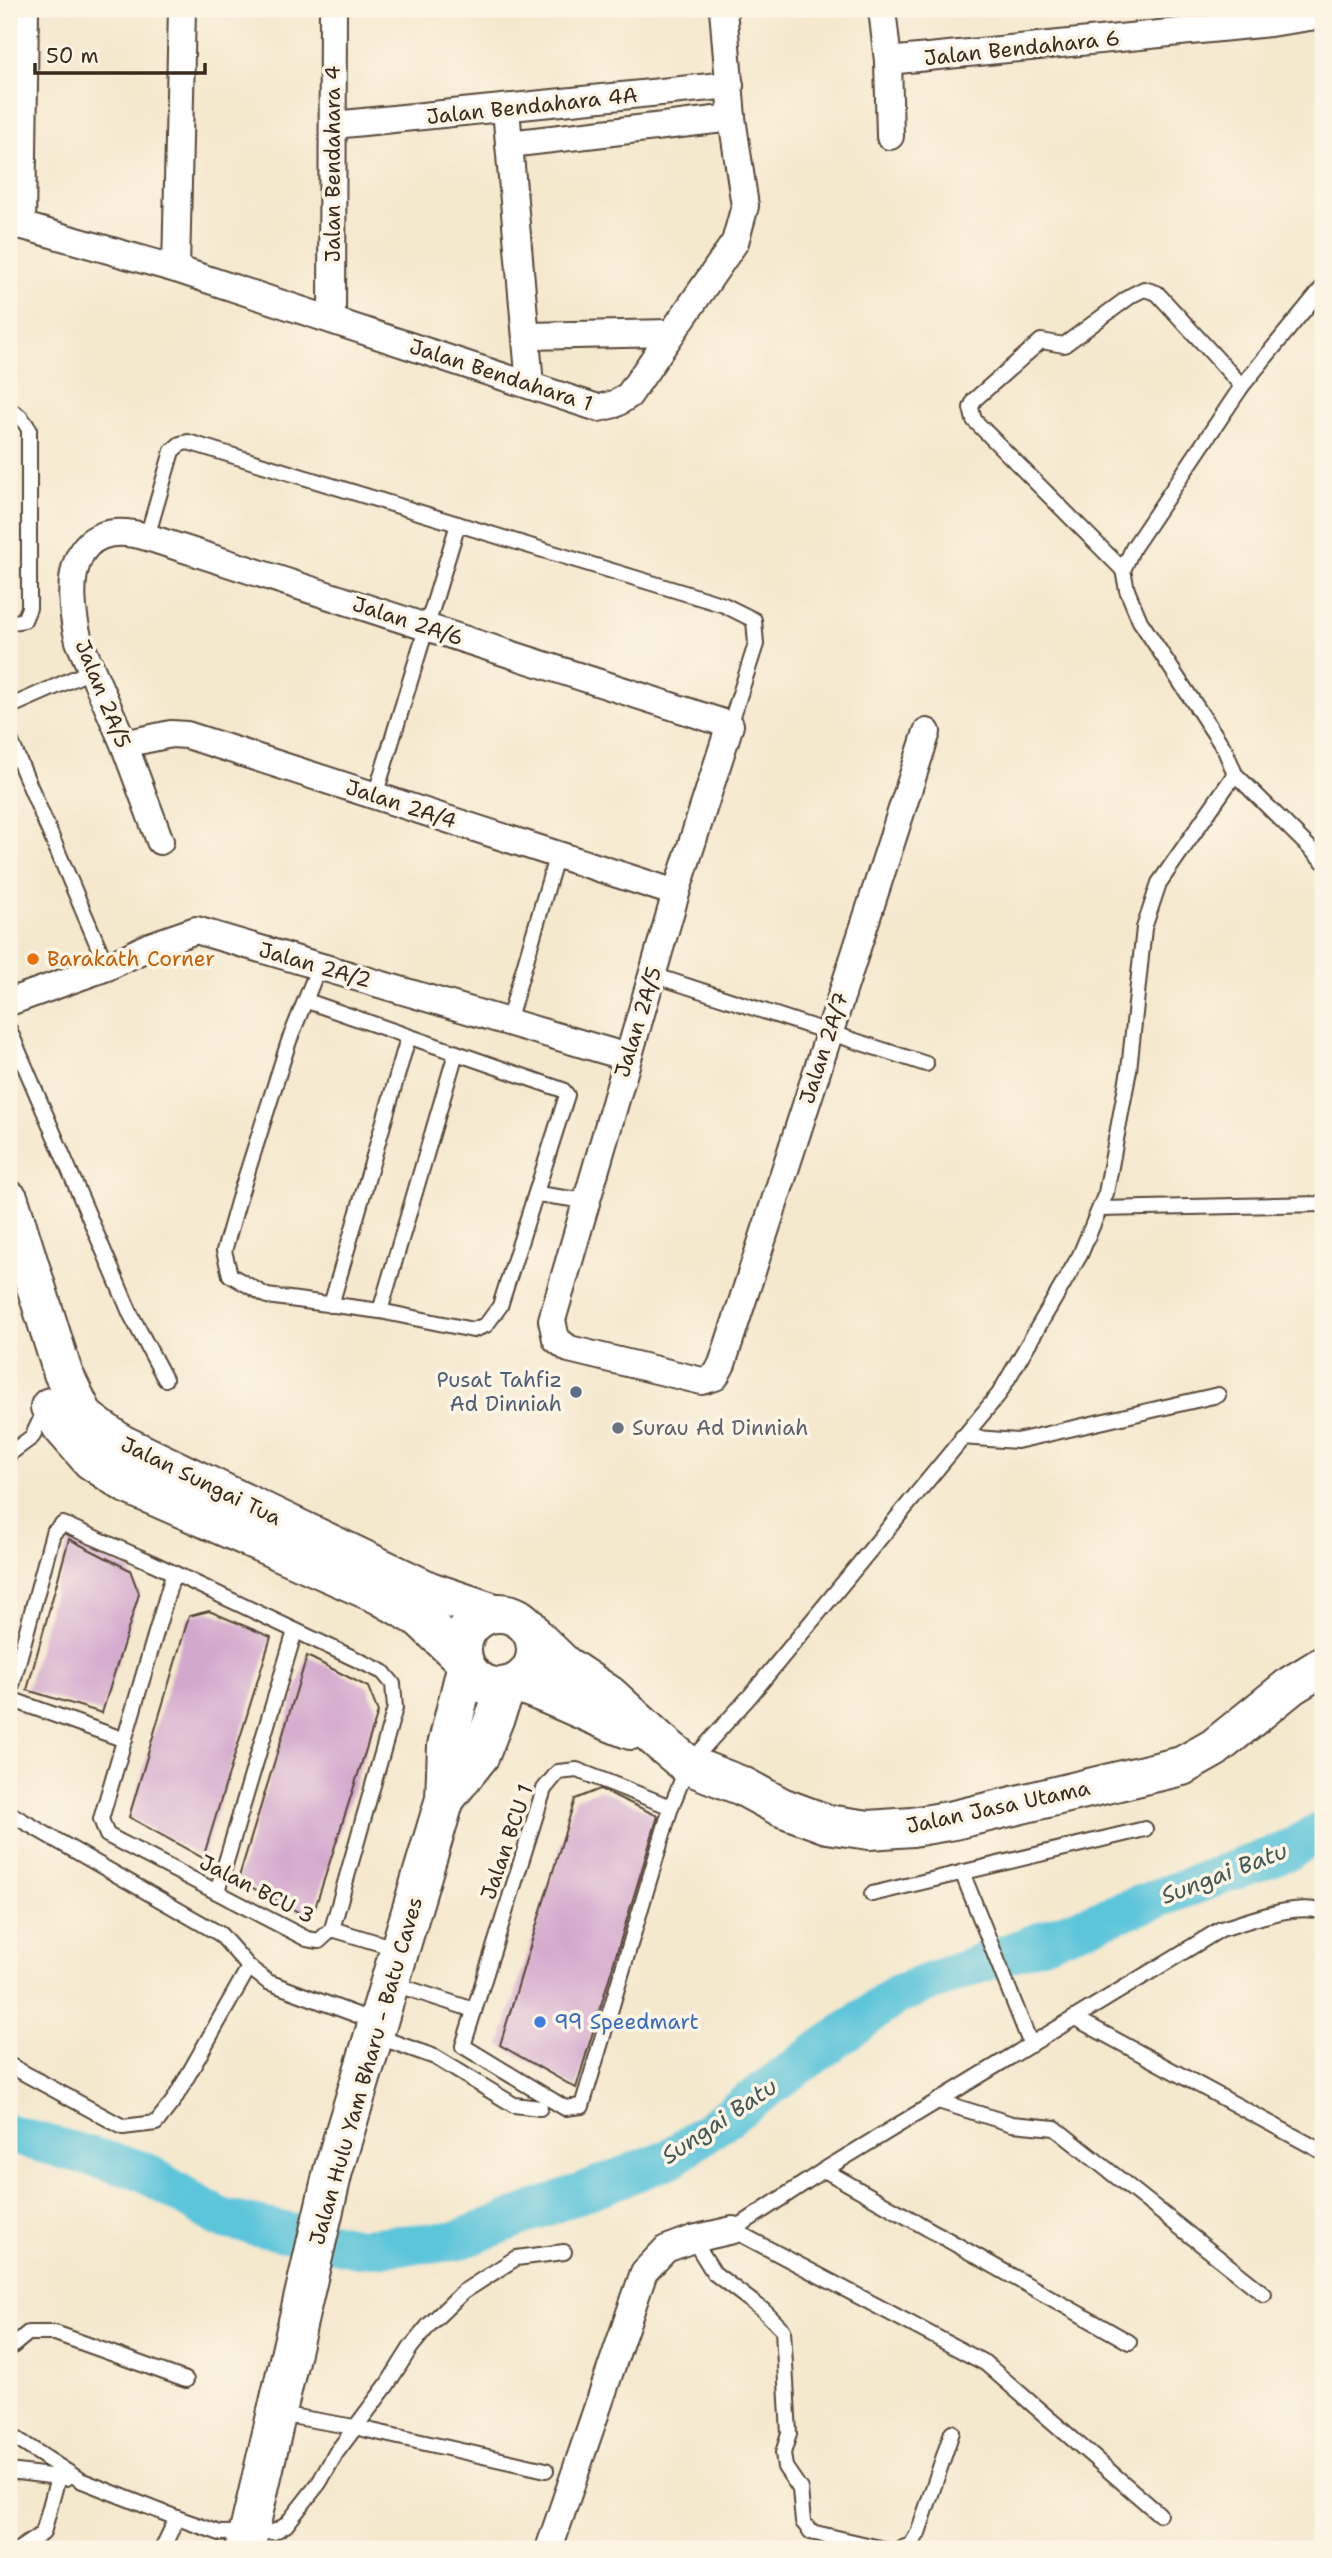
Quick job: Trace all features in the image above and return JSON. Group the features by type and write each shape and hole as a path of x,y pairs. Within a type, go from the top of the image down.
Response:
{"main road":[{"name":"Jalan Sungai Tua","path":"9,1200 63,1373 85,1419 121,1444 429,1591 494,1613"},
{"name":"Jalan Sungai Tua","path":"9,1295 48,1404 62,1427 91,1460 127,1484 378,1594 420,1618 464,1663"},
{"path":"494,1613 506,1613 518,1618 534,1636 535,1657 532,1668 512,1684 484,1684 474,1678 464,1663 462,1646 466,1634 472,1624 494,1613"},
{"name":"Jalan Jasa Utama","path":"534,1636 564,1665 609,1695 688,1765 742,1786 781,1807 827,1824 869,1830 954,1820 1182,1766 1214,1748 1292,1685 1323,1666"},
{"name":"Jalan Hulu Yam Bharu - Batu Caves","path":"247,2541 333,2171 445,1799 447,1746 464,1663"},
{"name":"Jalan Hulu Yam Bharu - Batu Caves","path":"445,1799 480,1755 512,1684"},
{"name":"Jalan Jasa Utama","path":"512,1684 552,1694 601,1719 659,1741"}],"street":[{"path":"15,224 24,9"},
{"path":"176,269 182,9"},
{"name":"Jalan Bendahara 4","path":"332,320 334,9"},
{"name":"Jalan Bendahara 1","path":"15,224 176,269 598,408 615,404 629,394 735,242 740,226 744,206 723,9"},
{"path":"882,9 888,61 890,136"},
{"name":"Jalan Bendahara 6","path":"888,61 1270,23 1323,15"},
{"name":"Jalan Bendahara 4A","path":"334,125 730,85"},
{"path":"506,109 530,385"},
{"path":"509,144 733,118"},
{"path":"527,336 671,333"},
{"name":"Jalan 2A/6","path":"86,545 97,537 108,534 134,533 730,725"},
{"name":"Jalan 2A/5","path":"86,545 76,565 72,603 79,641 124,744 160,841"},
{"name":"Jalan 2A/5","path":"552,1320 676,893 730,725"},
{"name":"Jalan 2A/7","path":"552,1320 556,1339 569,1349 702,1381 715,1377 722,1364 927,732"},
{"name":"Jalan 2A/4","path":"124,744 171,734 187,735 676,893"},
{"name":"Jalan 2A/2","path":"9,1002 107,967 150,946 196,930 627,1057"},
{"path":"549,2549 644,2272 666,2249 693,2239 733,2230"}],"lane":[{"path":"1123,570 1133,548 1242,386 1323,287"},
{"path":"1242,386 1157,293 1144,289 1064,345 1041,341 974,400 971,408 974,420 1123,570 1127,590 1140,621 1225,750 1234,774 1323,861"},
{"path":"9,411 23,419 29,429 29,607 24,620 9,623"},
{"path":"147,537 172,451 180,444 188,442 724,605 754,620 756,644 730,725"},
{"path":"375,796 458,524"},
{"path":"9,707 91,671"},
{"path":"9,737 107,967"},
{"path":"671,1807 688,1765 750,1696 999,1394 1080,1255 1106,1193 1129,1070 1144,928 1159,883 1234,774"},
{"path":"509,1022 557,855"},
{"path":"307,1001 563,1090 567,1095 500,1306 485,1325 473,1330 380,1311 267,1296 230,1275 224,1251 289,1041 319,966"},
{"path":"653,975 926,1064"},
{"path":"9,1029 131,1315 165,1379"},
{"path":"331,1305 408,1038"},
{"path":"380,1311 456,1053"},
{"path":"537,1194 586,1201"},
{"path":"1100,1209 1323,1205"},
{"path":"962,1437 1017,1441 1218,1395"},
{"path":"9,1454 32,1437 48,1404"},
{"path":"125,1740 10,1699 53,1533 63,1524 146,1560 173,1575"},
{"name":"Jalan BCU 3","path":"173,1575 295,1632 383,1672 393,1684 395,1708 332,1929 319,1941 307,1939 107,1835 101,1819 173,1575"},
{"path":"216,1892 295,1632"},
{"name":"Jalan BCU 1","path":"577,1770 671,1807 582,2106 565,2108 463,2046 544,1789 558,1772 577,1770"},
{"path":"9,1813 220,1934 249,1966 268,1982 435,2057 514,2105 540,2108"},
{"path":"872,1894 1145,1829"},
{"path":"962,1872 1031,2045"},
{"path":"1160,2514 985,2363 733,2230 824,2170 1221,1929 1263,1916 1312,1908 1323,1912"},
{"path":"332,1929 474,2010"},
{"path":"9,2065 123,2127 156,2123 174,2100 249,1966"},
{"path":"1075,2018 1323,2152"},
{"path":"938,2101 1012,2124 1055,2128 1264,2294"},
{"path":"824,2170 1129,2342"},
{"path":"693,2239 714,2273 763,2310 783,2330 789,2434 783,2453 785,2467 800,2489 803,2522 811,2532 884,2549"},
{"path":"9,2434 80,2480 177,2518 247,2541 286,2525 423,2332 463,2292 516,2258 564,2252"},
{"path":"9,2349 28,2333 55,2333 186,2380"},
{"path":"278,2413 354,2427 546,2470"},
{"path":"900,2549 911,2545 918,2533 952,2432"},
{"path":"9,2471 80,2480"},
{"path":"19,2549 43,2533 58,2477"},
{"path":"162,2549 177,2518"}],"building":[{"path":"69,1539 130,1570 139,1594 102,1713 27,1690"},
{"path":"209,1611 271,1637 203,1858 129,1817 189,1616"},
{"path":"307,1656 368,1687 378,1712 315,1908 300,1913 238,1880"},
{"path":"600,1789 658,1816 576,2088 500,2045 575,1799"}],"waterway":[{"name":"Sungai Batu","path":"9,2134 143,2171 220,2218 358,2248 456,2241 671,2158 898,1994 1289,1850 1323,1830"}],"place":[{"name":"Barakath Corner","path":"33,959"},
{"name":"Pusat Tahfiz Ad Dinniah","path":"576,1392"},
{"name":"Surau Ad Dinniah","path":"618,1428"},
{"name":"99 Speedmart","path":"540,2022"}]}
